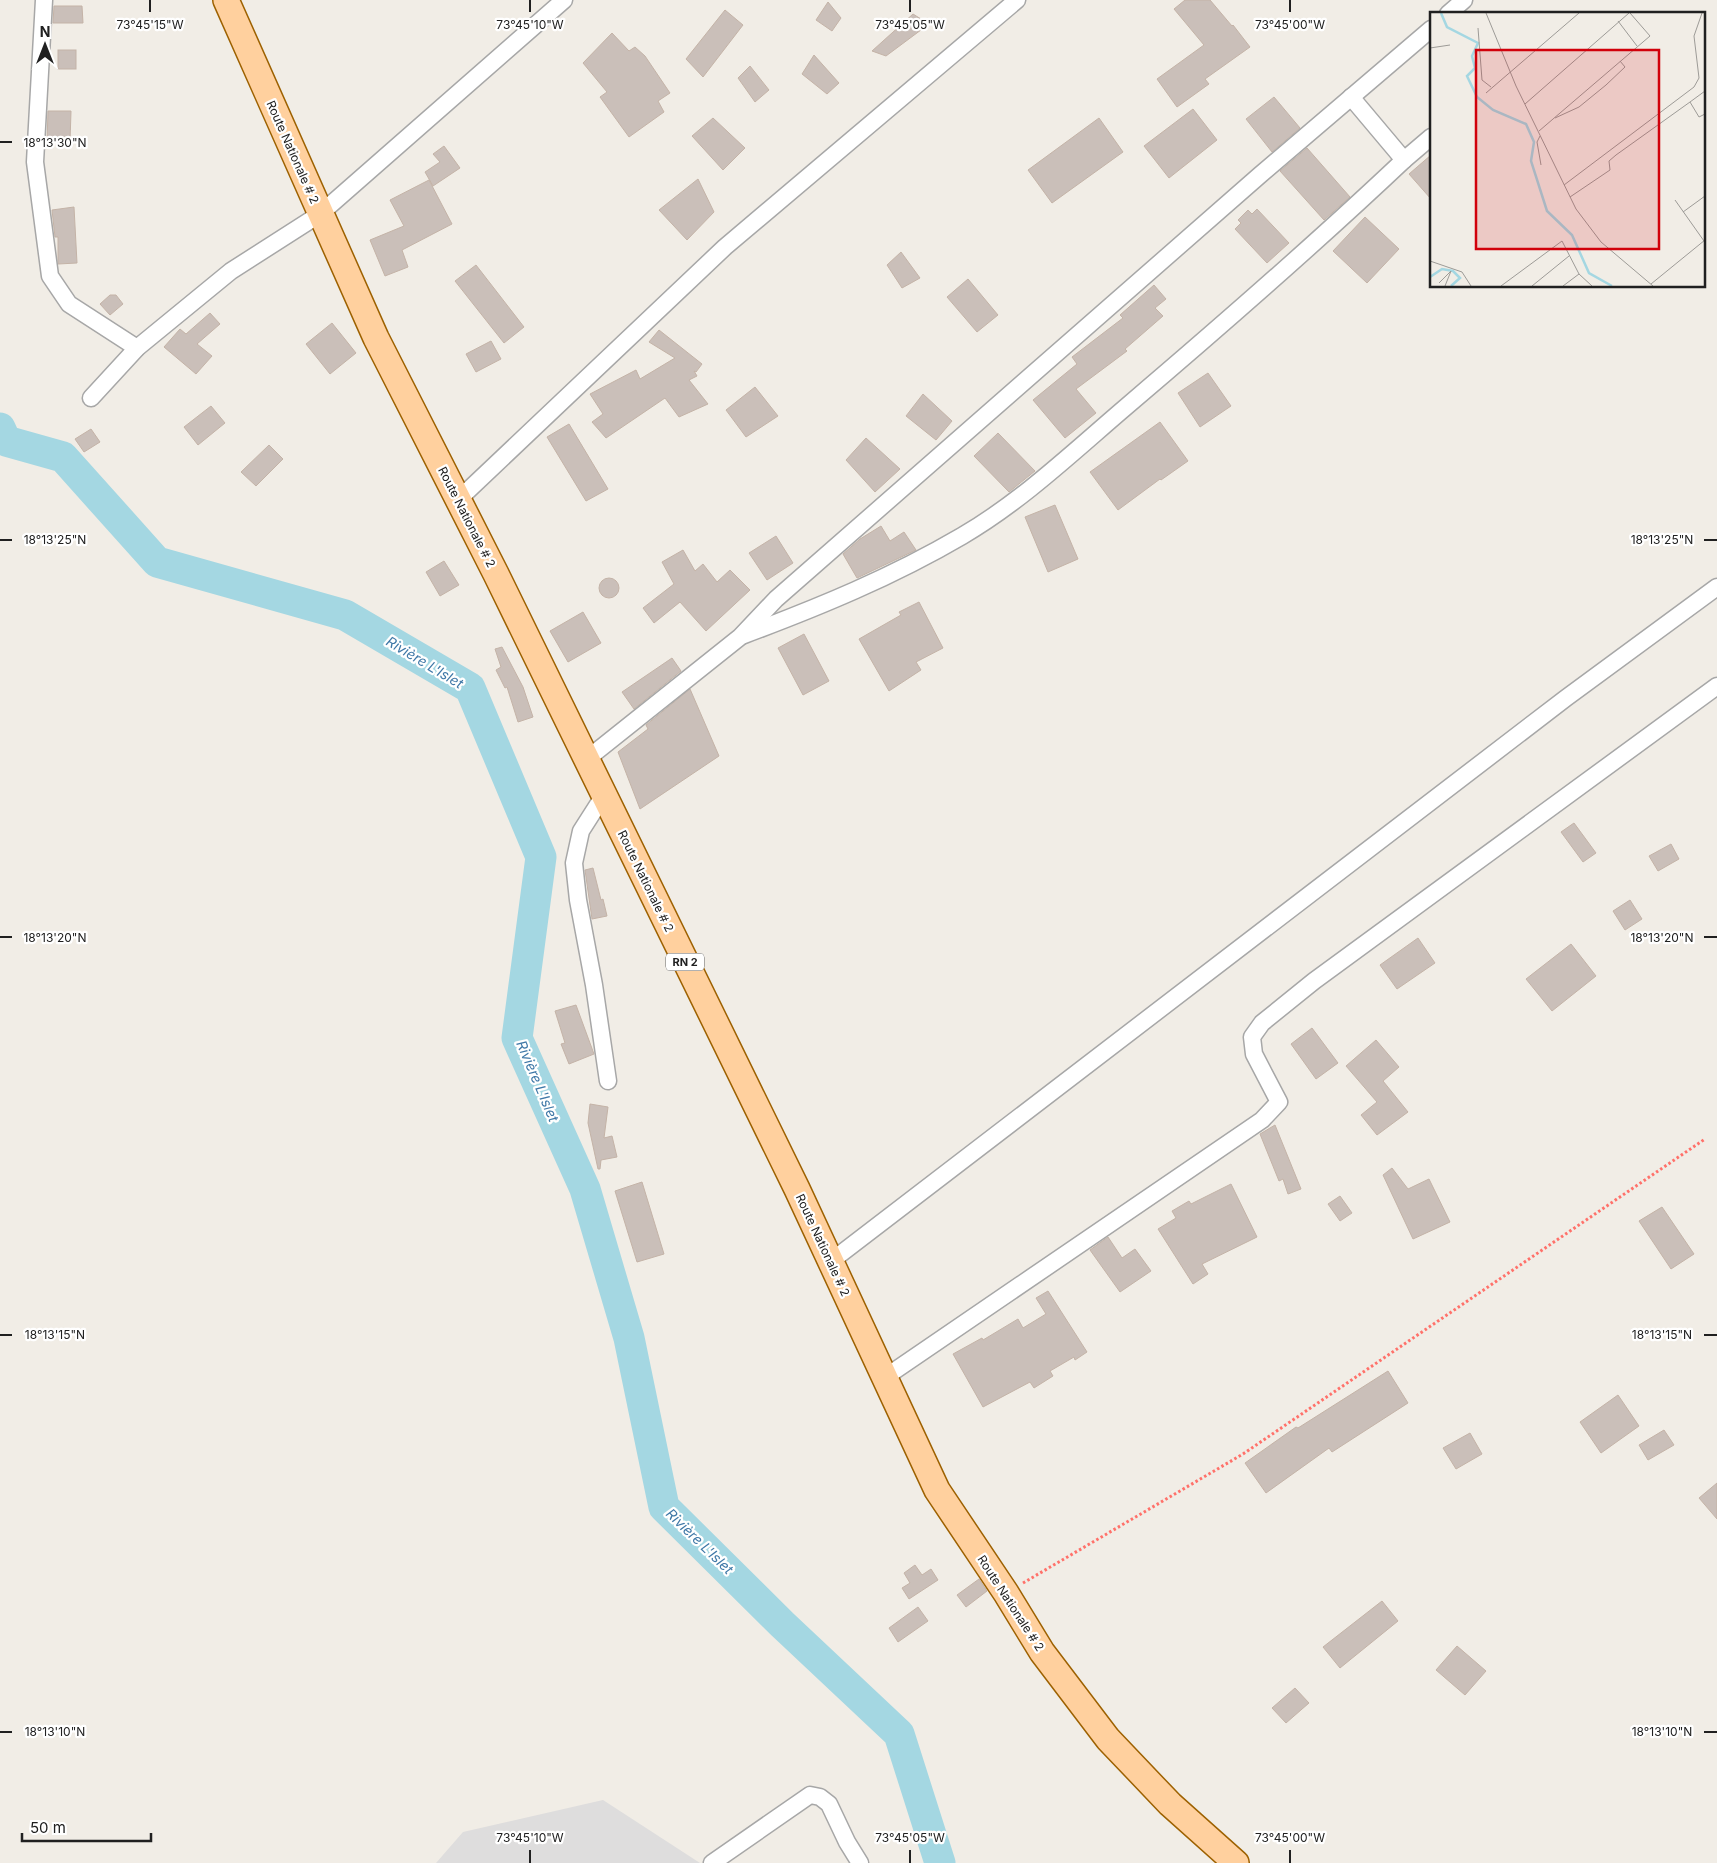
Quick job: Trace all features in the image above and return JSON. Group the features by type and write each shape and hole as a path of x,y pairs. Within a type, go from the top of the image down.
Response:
{"main road":[{"name":"Route Nationale # 2","path":"226,0 376,338 459,499 797,1188 937,1490 1006,1593 1042,1652 1108,1739 1170,1804 1236,1863"}],"street":[{"path":"44,0 35,162 50,276 69,304 137,348"},
{"path":"91,398 137,348 231,271 320,214 564,0"},
{"path":"459,499 725,247 1017,0"},
{"path":"1450,12 1464,0"},
{"path":"587,759 740,637 776,599 1430,30"},
{"path":"1351,97 1404,160"},
{"path":"740,637 819,607 905,567 963,536 1016,500 1221,326 1430,138"},
{"path":"830,1262 1566,698 1717,587"},
{"path":"884,1378 1262,1120 1279,1102 1254,1054 1252,1037 1262,1023 1314,981 1717,686"},
{"path":"604,795 581,831 574,864 578,900 594,985 608,1081"},
{"path":"712,1863 810,1795 820,1797 829,1804 847,1842 860,1863"}],"path":[{"path":"1006,1593 1243,1454 1705,1139"}],"shaded area":[{"path":"603,1800 700,1863 436,1863 463,1832"}],"building":[{"path":"1185,0 1210,0 1250,47 1205,79 1209,84 1177,107 1157,79 1204,45 1174,9"},
{"path":"828,2 841,18 832,31 816,20"},
{"path":"54,6 82,6 83,23 53,23"},
{"path":"725,10 743,25 703,77 686,59"},
{"path":"913,14 929,24 886,56 872,51"},
{"path":"612,33 629,51 635,47 645,56 670,93 658,101 664,112 629,137 600,97 607,92 583,63"},
{"path":"58,50 76,50 76,69 58,69"},
{"path":"814,55 839,83 827,94 802,74"},
{"path":"750,66 769,90 755,102 738,78"},
{"path":"1274,97 1300,128 1272,152 1246,119"},
{"path":"1193,109 1217,140 1169,178 1144,146"},
{"path":"48,111 71,111 70,142 47,142"},
{"path":"713,118 745,148 723,170 692,136"},
{"path":"1099,118 1123,152 1052,203 1028,170"},
{"path":"444,146 460,168 433,186 425,172 440,162 433,154"},
{"path":"1307,148 1350,197 1324,220 1280,171"},
{"path":"1430,156 1430,198 1409,174"},
{"path":"698,179 714,212 687,240 659,210"},
{"path":"429,180 452,224 402,250 408,267 385,276 370,240 404,226 390,200"},
{"path":"74,207 77,263 58,264 58,237 55,237 52,210"},
{"path":"1257,209 1289,243 1267,263 1235,229 1241,223 1238,220 1248,210 1252,214"},
{"path":"1365,217 1399,249 1367,283 1333,251"},
{"path":"901,252 920,278 902,288 887,265"},
{"path":"476,265 524,327 504,343 455,281"},
{"path":"968,279 998,315 977,332 947,297"},
{"path":"1154,285 1166,299 1155,308 1163,316 1125,349 1127,351 1076,389 1096,413 1065,438 1033,400 1077,364 1072,357 1123,318 1120,315"},
{"path":"110,295 116,295 123,304 110,315 100,304"},
{"path":"210,313 220,324 197,344 212,356 196,374 164,347 180,329 186,334"},
{"path":"332,323 356,353 330,374 306,344"},
{"path":"659,330 702,364 696,372 694,371 697,376 689,380 708,404 679,417 665,398 606,438 592,422 603,414 590,394 636,370 640,379 675,358 649,342"},
{"path":"491,341 501,359 476,372 466,354"},
{"path":"1208,373 1231,406 1200,427 1178,393"},
{"path":"755,387 778,416 746,437 726,410"},
{"path":"923,394 952,421 936,440 906,416"},
{"path":"211,406 225,423 198,445 184,427"},
{"path":"1160,422 1188,461 1118,510 1090,472"},
{"path":"569,424 608,489 586,501 547,437"},
{"path":"91,429 100,442 84,452 75,439"},
{"path":"998,433 1035,471 1009,492 974,456"},
{"path":"866,438 900,469 875,492 846,460"},
{"path":"269,445 283,459 256,486 241,472"},
{"path":"1055,505 1078,559 1048,572 1025,517"},
{"path":"881,526 890,541 904,532 916,550 857,578 843,554 860,539"},
{"path":"776,536 793,563 767,580 749,553"},
{"path":"683,550 695,571 703,564 717,582 730,570 750,590 706,631 680,602 654,623 643,608 674,584 662,562"},
{"path":"444,561 459,585 440,596 426,572"},
{"path":"609,578 616,581 619,588 616,595 609,598 602,595 599,588 602,581"},
{"path":"919,602 943,648 916,662 921,670 889,691 859,639 901,615 899,612"},
{"path":"583,612 601,643 568,662 550,631"},
{"path":"804,634 829,681 803,695 778,648"},
{"path":"502,647 523,687 533,717 518,722 507,687 505,688 496,670 501,667 495,649"},
{"path":"672,658 681,671 634,709 622,692"},
{"path":"690,689 719,756 640,809 618,752 648,729 646,725"},
{"path":"1574,823 1596,853 1583,862 1561,832"},
{"path":"1671,844 1679,859 1658,871 1649,856"},
{"path":"593,868 607,916 592,919 585,870"},
{"path":"1630,900 1642,919 1625,930 1613,911"},
{"path":"1418,938 1435,963 1397,989 1380,965"},
{"path":"1571,944 1596,976 1552,1011 1526,979"},
{"path":"576,1005 594,1054 569,1064 561,1044 565,1043 555,1011"},
{"path":"1312,1028 1338,1063 1316,1079 1291,1044"},
{"path":"1376,1040 1399,1067 1383,1081 1408,1112 1377,1135 1361,1115 1377,1102 1346,1066"},
{"path":"590,1104 608,1107 604,1138 612,1136 617,1157 601,1160 600,1169 598,1169 588,1123"},
{"path":"1275,1125 1301,1189 1288,1194 1283,1179 1279,1181 1260,1134"},
{"path":"1392,1168 1408,1189 1429,1179 1450,1222 1413,1239 1383,1175"},
{"path":"642,1182 664,1254 637,1262 615,1191"},
{"path":"1231,1184 1257,1237 1202,1264 1208,1274 1193,1284 1158,1229 1176,1218 1172,1211 1189,1201 1191,1204"},
{"path":"1340,1196 1352,1213 1340,1221 1328,1204"},
{"path":"1662,1207 1694,1254 1671,1269 1639,1221"},
{"path":"1108,1237 1122,1258 1135,1249 1151,1271 1120,1292 1090,1250"},
{"path":"1048,1291 1087,1352 1075,1360 1074,1357 1050,1371 1053,1376 1034,1388 1030,1382 983,1407 953,1354 982,1338 983,1340 1018,1319 1023,1328 1046,1314 1036,1298"},
{"path":"1388,1371 1408,1403 1332,1452 1329,1448 1266,1493 1245,1463 1296,1427 1298,1428"},
{"path":"1618,1395 1639,1426 1601,1453 1580,1422"},
{"path":"1664,1430 1674,1445 1648,1460 1639,1445"},
{"path":"1470,1433 1482,1454 1456,1469 1443,1448"},
{"path":"1717,1483 1717,1519 1699,1498"},
{"path":"915,1565 922,1575 931,1569 938,1580 909,1599 902,1588 910,1583 904,1573"},
{"path":"979,1579 987,1591 966,1607 957,1595"},
{"path":"1382,1601 1398,1621 1340,1668 1323,1647"},
{"path":"918,1607 928,1621 898,1642 889,1628"},
{"path":"1457,1646 1486,1671 1465,1695 1436,1670"},
{"path":"1295,1688 1309,1703 1286,1723 1272,1708"}],"waterway":[{"name":"Rivière L'Islet","path":"0,428 6,441 63,457 157,562 345,615 470,688 541,857 517,1038 585,1189 629,1338 664,1507 782,1624 899,1734 940,1863"}]}
